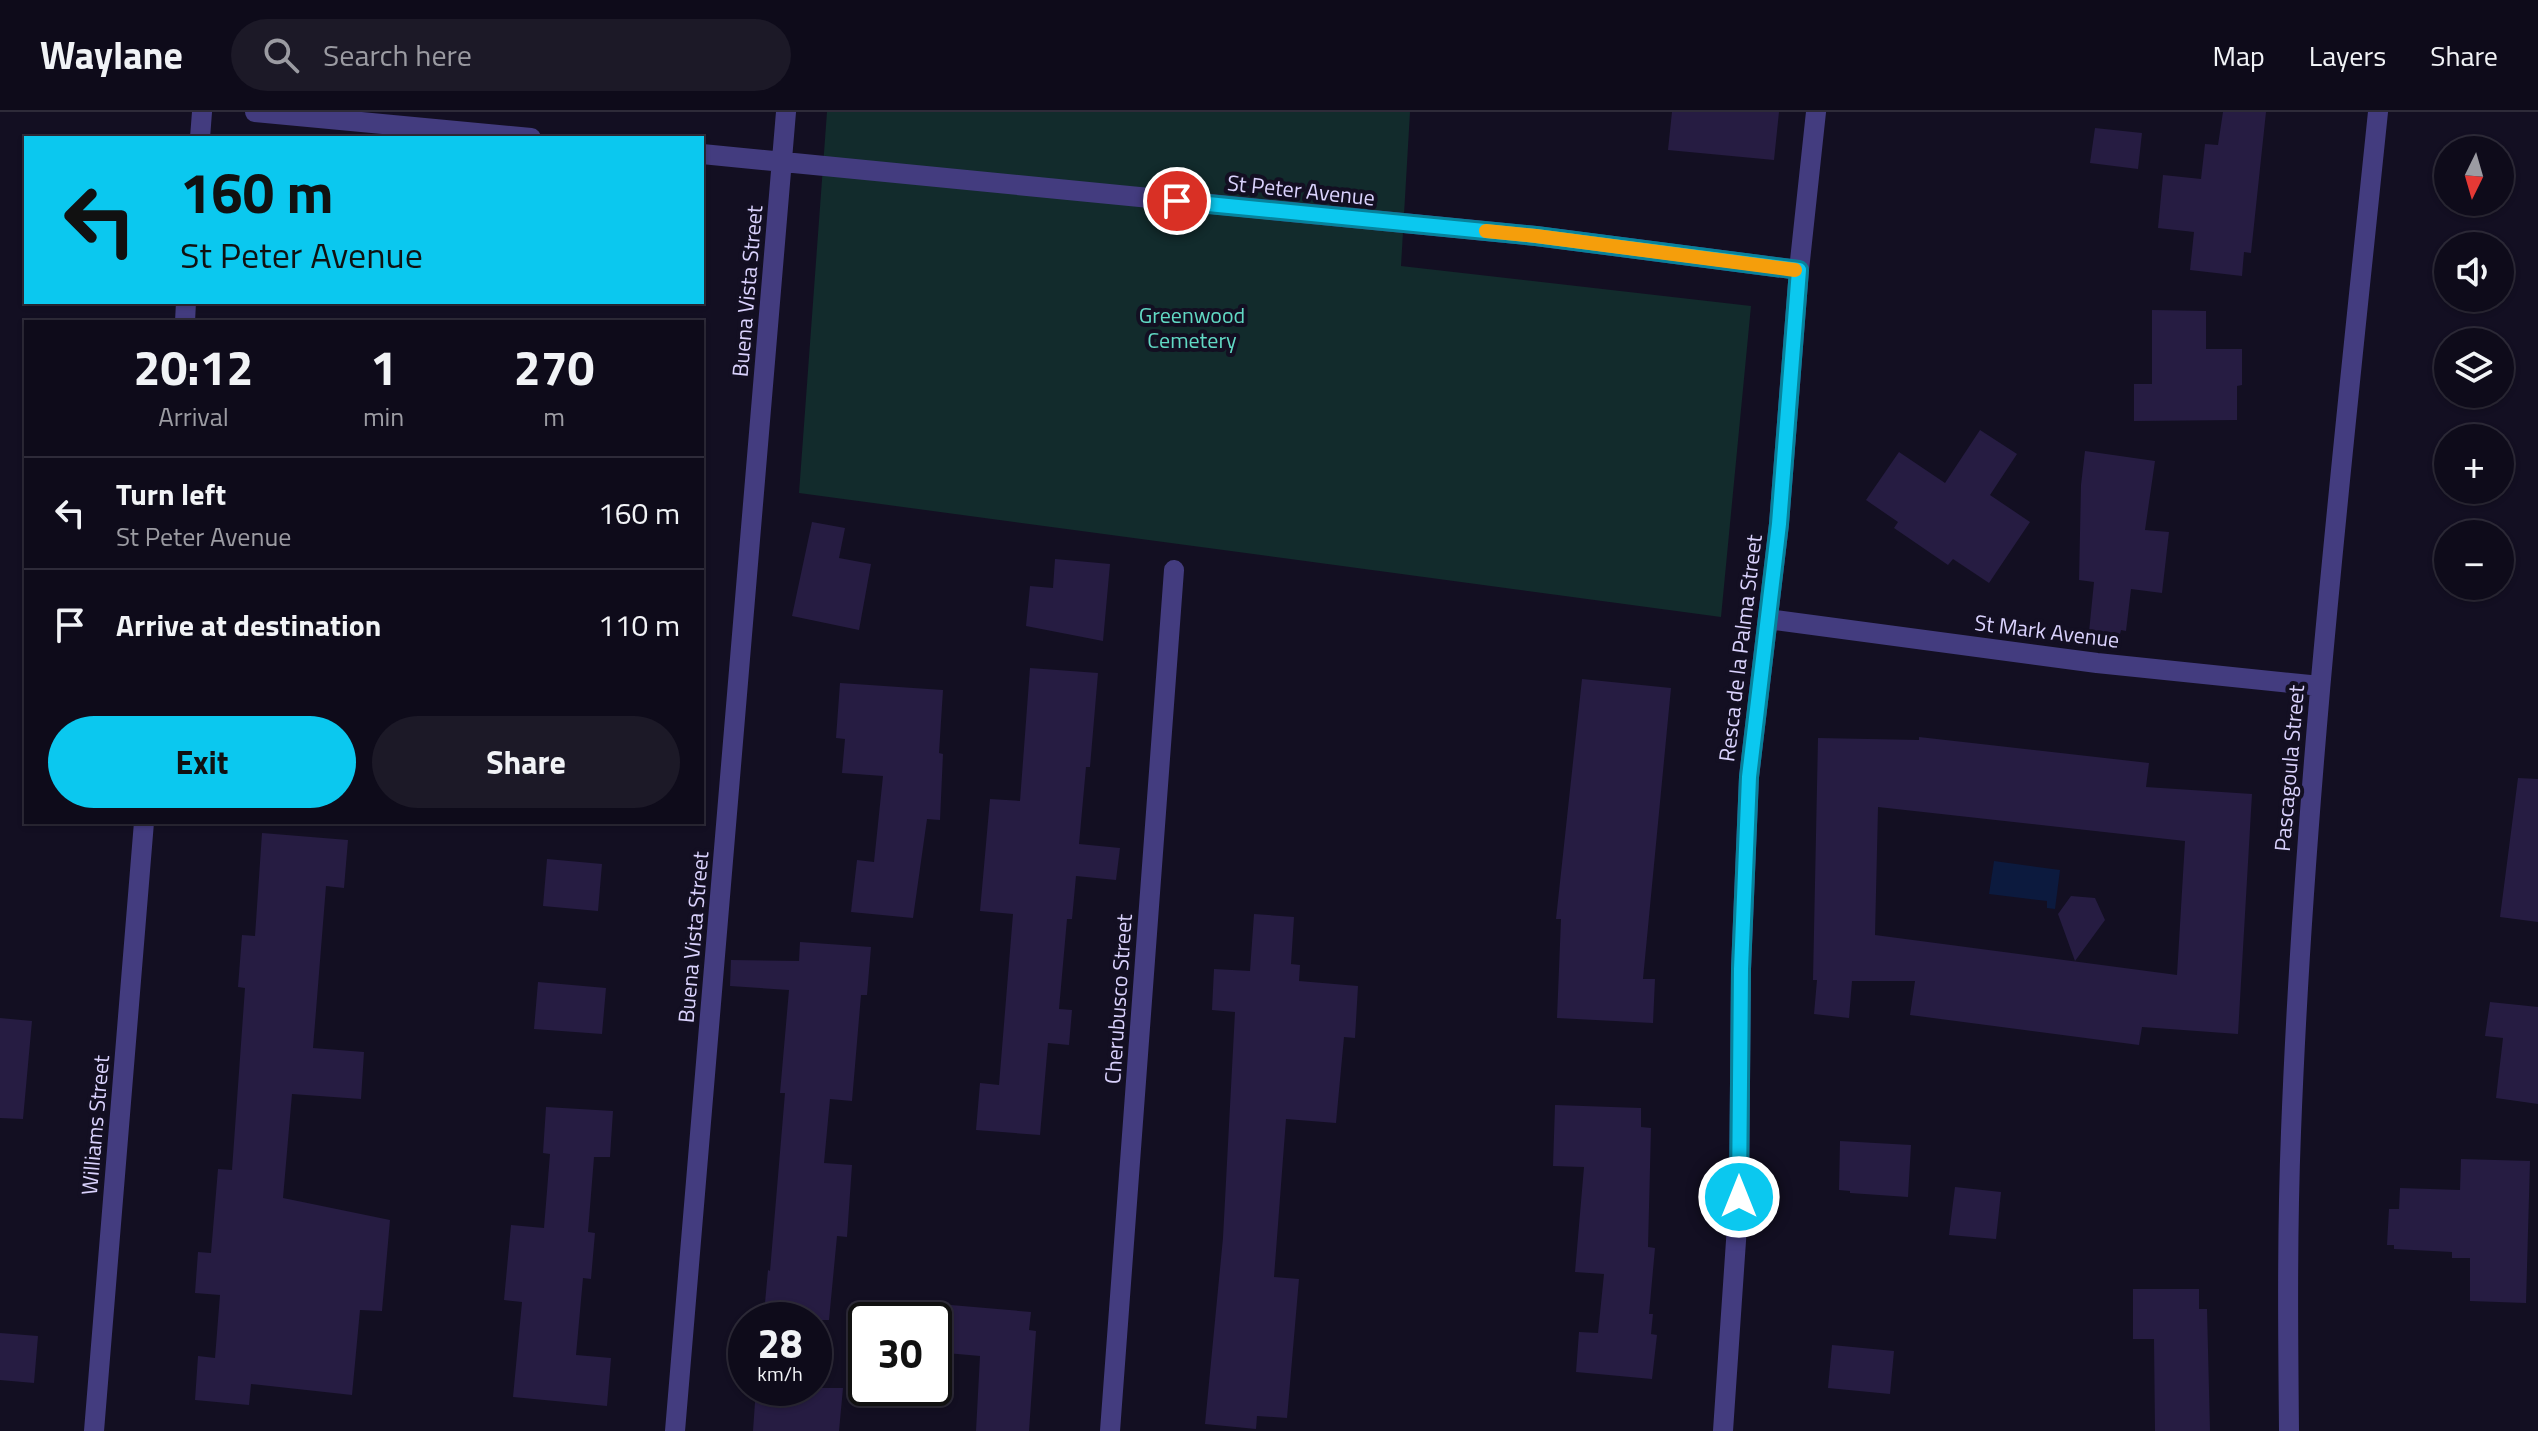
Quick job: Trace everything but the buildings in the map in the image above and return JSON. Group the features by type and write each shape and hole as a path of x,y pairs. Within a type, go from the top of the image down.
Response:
{"street":[{"path":"200,136 202,112"},
{"path":"255,112 510,136"},
{"name":"Buena Vista Street","path":"675,1431 786,112"},
{"name":"Resca de la Palma Street","path":"1723,1431 1739,1197 1741,969 1749,777 1779,524 1799,270 1816,112"},
{"name":"Pascagoula Street","path":"2289,1431 2291,1133 2304,884 2320,686 2378,112"},
{"name":"St Peter Avenue","path":"704,154 1536,236 1799,270"},
{"name":"Cherubusco Street","path":"1110,1431 1174,570"},
{"name":"St Mark Avenue","path":"1768,619 2097,663 2320,686"},
{"name":"Williams Street","path":"94,1431 144,824"}],"green space":[{"name":"Greenwood Cemetery","path":"827,112 1410,112 1401,266 1751,306 1721,617 799,493"}],"water":[{"path":"1994,861 2060,870 2055,909 2047,908 2047,901 1989,894"}],"slow traffic":[{"path":"1486,231 1795,270"}],"route":[{"path":"1177,201 1536,236 1799,270 1779,524 1749,777 1741,969 1739,1197"}]}
